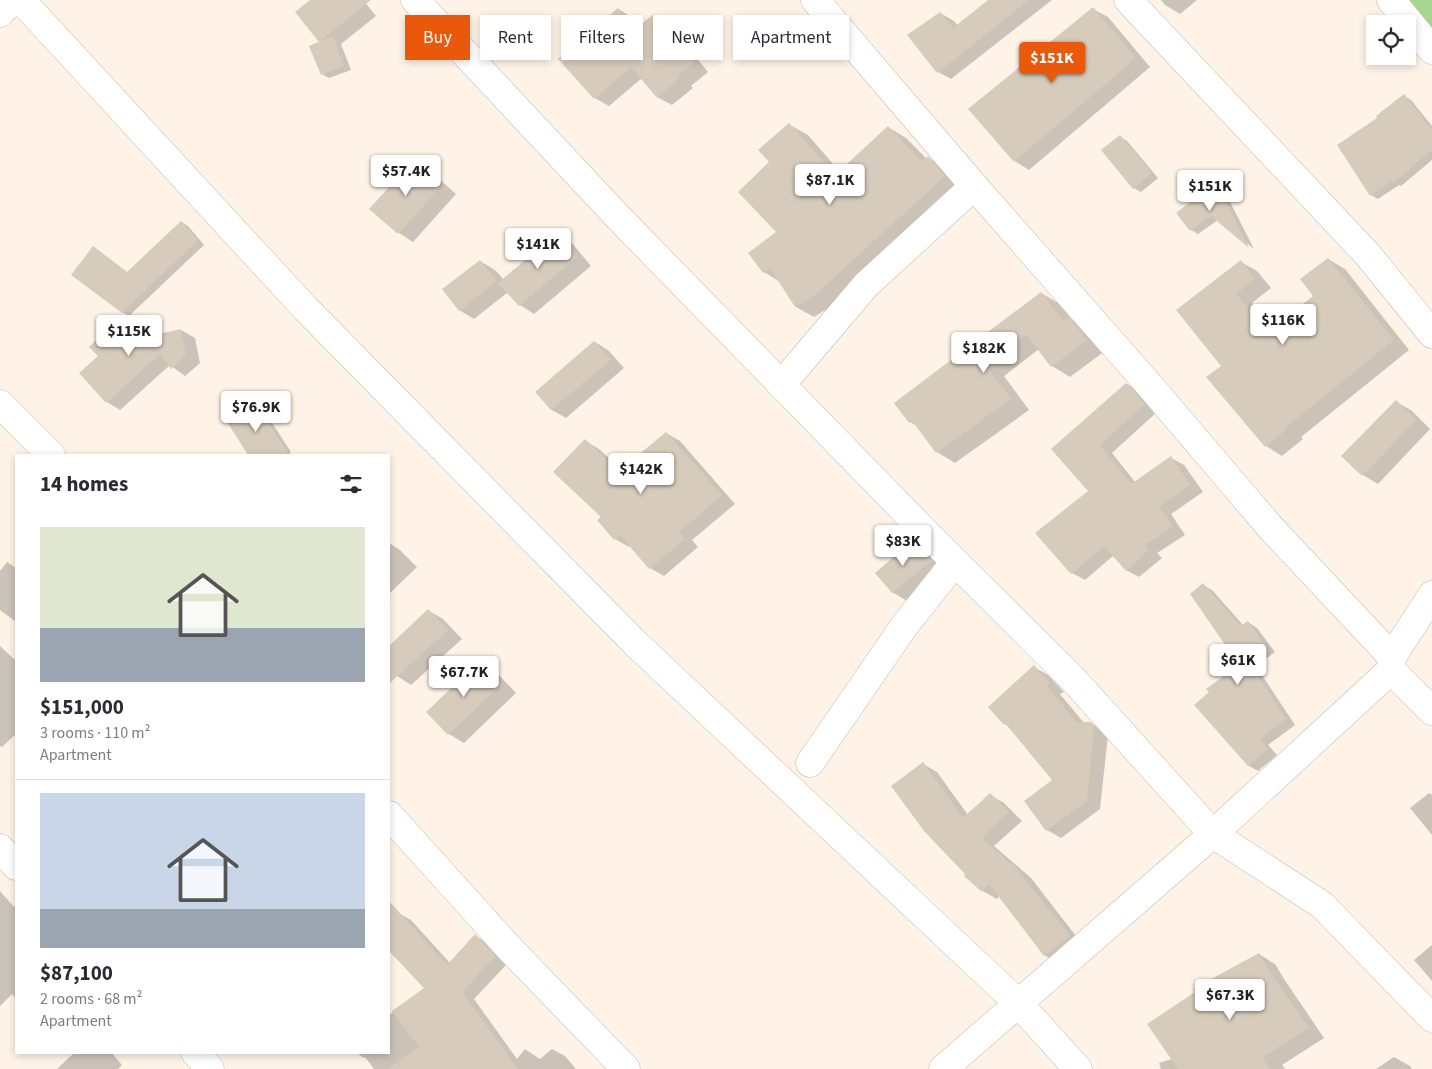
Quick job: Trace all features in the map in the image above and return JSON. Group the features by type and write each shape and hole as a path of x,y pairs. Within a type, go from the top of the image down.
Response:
{"street":[{"path":"0,13 13,0"},
{"path":"21,0 306,310 627,635 1019,1004 1078,1069"},
{"path":"415,0 617,216 955,562 1072,678 1213,834 1322,905 1432,1018"},
{"path":"815,0 974,186 1432,711"},
{"path":"1128,0 1368,255 1432,334"},
{"path":"1391,0 1432,50"},
{"path":"781,385 866,285 974,186"},
{"path":"0,404 50,454"},
{"path":"810,763 905,625 955,562"},
{"path":"943,1069 1213,834 1392,664 1432,595"},
{"path":"390,816 510,949 626,1069"},
{"path":"0,848 15,865"},
{"path":"197,1054 210,1069"}],"green space":[{"path":"1401,0 1432,0 1432,37 1416,18 1416,15 1414,15"}],"building":[{"path":"310,0 371,0 319,42 295,12"},
{"path":"988,0 1029,0 937,73 907,35 940,12 953,28"},
{"path":"1093,7 1136,58 1014,162 968,109"},
{"path":"618,8 624,15 610,15"},
{"path":"654,14 653,60 692,60 694,63 677,77 679,79 657,98 631,67 594,99 558,59 561,56 561,60 643,60 643,23"},
{"path":"333,36 344,66 321,75 309,46"},
{"path":"1404,94 1432,130 1432,150 1393,183 1392,181 1370,196 1337,145 1377,118 1376,116"},
{"path":"789,123 835,175 888,126 922,162 928,156 945,176 816,294 795,307 770,268 763,273 748,253 776,232 738,192 769,162 758,150"},
{"path":"1120,135 1152,173 1133,189 1101,150"},
{"path":"414,160 442,185 398,234 369,209"},
{"path":"1216,182 1249,248 1211,216 1190,231 1176,213"},
{"path":"181,221 198,240 122,313 71,275 93,246 127,272"},
{"path":"557,233 577,257 519,306 498,283"},
{"path":"1328,258 1394,340 1286,427 1287,429 1265,447 1206,377 1221,366 1176,310 1241,260 1255,279 1236,294 1267,332 1313,296 1300,279"},
{"path":"480,260 497,281 459,311 442,289"},
{"path":"1041,292 1063,321 1068,317 1087,340 1051,367 1026,334 986,365 1011,399 936,453 912,421 909,423 894,403"},
{"path":"116,322 158,334 181,329 186,355 171,369 160,354 106,403 79,373 98,356 89,347"},
{"path":"594,341 611,359 551,410 535,392"},
{"path":"1126,383 1145,404 1100,445 1131,484 1171,456 1190,485 1159,507 1173,527 1145,545 1149,550 1126,571 1104,546 1071,574 1035,533 1088,491 1051,449"},
{"path":"1396,400 1416,420 1362,476 1341,456"},
{"path":"256,403 288,454 247,454 227,422"},
{"path":"666,432 722,495 679,532 685,539 649,569 620,535 614,540 597,520 601,517 553,472 585,439 619,471"},
{"path":"912,541 931,561 892,593 875,573"},
{"path":"1203,583 1240,626 1248,621 1266,647 1248,661 1286,719 1260,739 1268,749 1248,766 1194,705 1209,692 1206,689 1239,665 1190,594"},
{"path":"428,609 448,630 390,683 390,645"},
{"path":"480,661 502,684 448,735 426,712"},
{"path":"1034,665 1050,683 1047,686 1076,722 1091,722 1094,726 1087,801 1046,831 1024,801 1052,780 1005,723 1004,725 988,707"},
{"path":"923,762 963,818 990,793 1009,812 982,838 1017,869 1070,936 1044,956 989,884 982,892 964,876 965,874 924,831 891,786"},
{"path":"390,902 447,965 475,934 495,956 462,992 518,1069 388,1069 419,1047 392,1011 424,988 390,952"},
{"path":"1259,953 1309,1028 1262,1058 1271,1069 1178,1069 1147,1024 1195,992 1193,989"}]}
